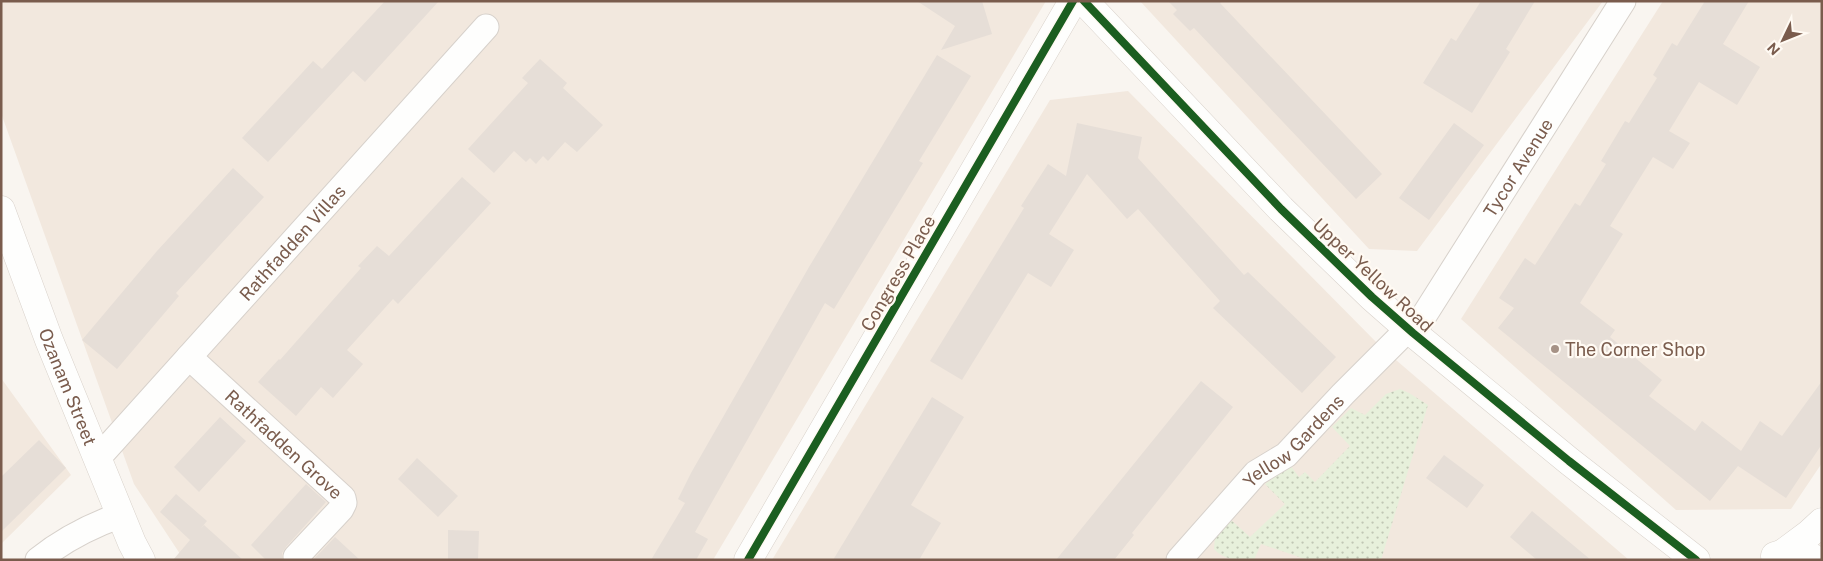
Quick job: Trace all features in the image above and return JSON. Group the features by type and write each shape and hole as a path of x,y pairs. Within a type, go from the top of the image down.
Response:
{"street":[{"name":"Congress Place","path":"748,560 1073,1"},
{"name":"Upper Yellow Road","path":"1084,1 1326,254 1410,331 1569,461 1696,560"},
{"name":"Tycor Avenue","path":"1410,331 1623,1"},
{"name":"Rathfadden Villas","path":"98,458 486,27"},
{"name":"Ozanam Street","path":"1,210 49,340 141,560"},
{"name":"Yellow Gardens","path":"1185,558 1256,473 1286,454 1343,394 1410,331"},
{"name":"Rathfadden Grove","path":"189,357 343,498 344,503 341,509 296,558"},
{"path":"38,560 54,547 76,534 99,522 121,515"},
{"path":"1776,557 1799,542 1822,522"},
{"name":"Upper Yellow Road","path":"1670,540 1709,560"},
{"path":"1776,557 1793,552 1803,553 1816,560"}],"shaded area":[{"path":"1,1 1046,1 713,560 184,560 134,484 1,113"},
{"path":"1140,1 1603,1 1417,251 1369,249"},
{"path":"1663,1 1822,1 1822,463 1791,509 1676,510 1461,319"},
{"path":"1128,91 1382,348 1629,560 772,560 1050,100"},
{"path":"1,378 71,475 1,544"}],"green space":[{"path":"1400,389 1428,405 1381,560 1308,560 1261,544 1254,560 1237,560 1227,558 1214,549 1215,537 1231,520 1250,537 1285,504 1265,484 1290,465 1299,477 1305,472 1315,482 1350,446 1332,427 1351,408 1365,415 1386,394"}],"building":[{"path":"385,1 439,1 365,82 353,71 268,162 242,138 313,61 322,69"},
{"path":"917,1 982,1 992,34 941,50 955,26"},
{"path":"1168,1 1222,1 1220,3 1382,174 1356,199 1194,28 1190,31 1173,14 1177,10"},
{"path":"1481,1 1535,1 1506,49 1510,52 1472,113 1423,83 1451,38 1456,41"},
{"path":"1705,1 1749,1 1723,44 1760,67 1737,105 1699,82 1669,131 1690,143 1673,169 1653,157 1610,226 1623,234 1580,303 1615,330 1610,337 1662,380 1649,396 1695,431 1702,421 1741,451 1760,421 1782,436 1822,381 1822,444 1786,498 1738,466 1710,501 1498,328 1514,308 1499,298 1525,258 1535,265 1575,203 1580,206 1606,164 1601,161 1625,121 1629,123 1657,78 1653,75 1672,43 1677,46"},
{"path":"937,55 971,76 919,161 923,163 834,309 825,303 695,532 708,539 696,560 651,560 685,503 678,499 691,473 809,267"},
{"path":"540,59 567,83 563,88 603,125 577,152 565,142 548,161 543,156 536,164 530,158 526,162 514,151 494,173 468,149 528,83 522,78"},
{"path":"1077,123 1142,137 1138,158 1244,275 1248,272 1336,357 1302,393 1213,308 1220,301 1138,209 1127,219 1087,174 1049,234 1074,250 1051,287 1028,273 962,380 930,361 1024,208 1021,206 1048,164 1066,176"},
{"path":"1454,123 1484,145 1429,220 1399,198"},
{"path":"233,168 264,197 176,293 179,296 117,369 82,340 157,251"},
{"path":"462,177 491,203 398,304 393,299 347,350 363,364 333,398 321,387 296,416 258,382 280,360 361,268 358,266 377,246 389,256"},
{"path":"1201,381 1233,407 1132,533 1134,535 1114,560 1056,560"},
{"path":"932,397 964,417 911,505 941,523 919,560 833,560"},
{"path":"220,417 246,441 199,492 174,467"},
{"path":"39,440 66,468 1,532 1,477"},
{"path":"1444,455 1484,485 1467,508 1426,478"},
{"path":"417,458 458,496 438,517 398,479"},
{"path":"306,484 326,502 286,547 282,553 282,560 266,560 251,545"},
{"path":"176,494 207,521 201,528 204,525 243,560 173,560 190,540 160,512"},
{"path":"1532,511 1591,560 1537,560 1510,537"},
{"path":"448,530 479,531 478,560 448,560"},
{"path":"335,537 360,560 313,560"}],"cycle path":[{"path":"748,560 1073,1"},
{"path":"1084,1 1281,209 1372,297 1569,461 1696,560"}],"place":[{"name":"The Corner Shop","path":"1555,349"}]}
